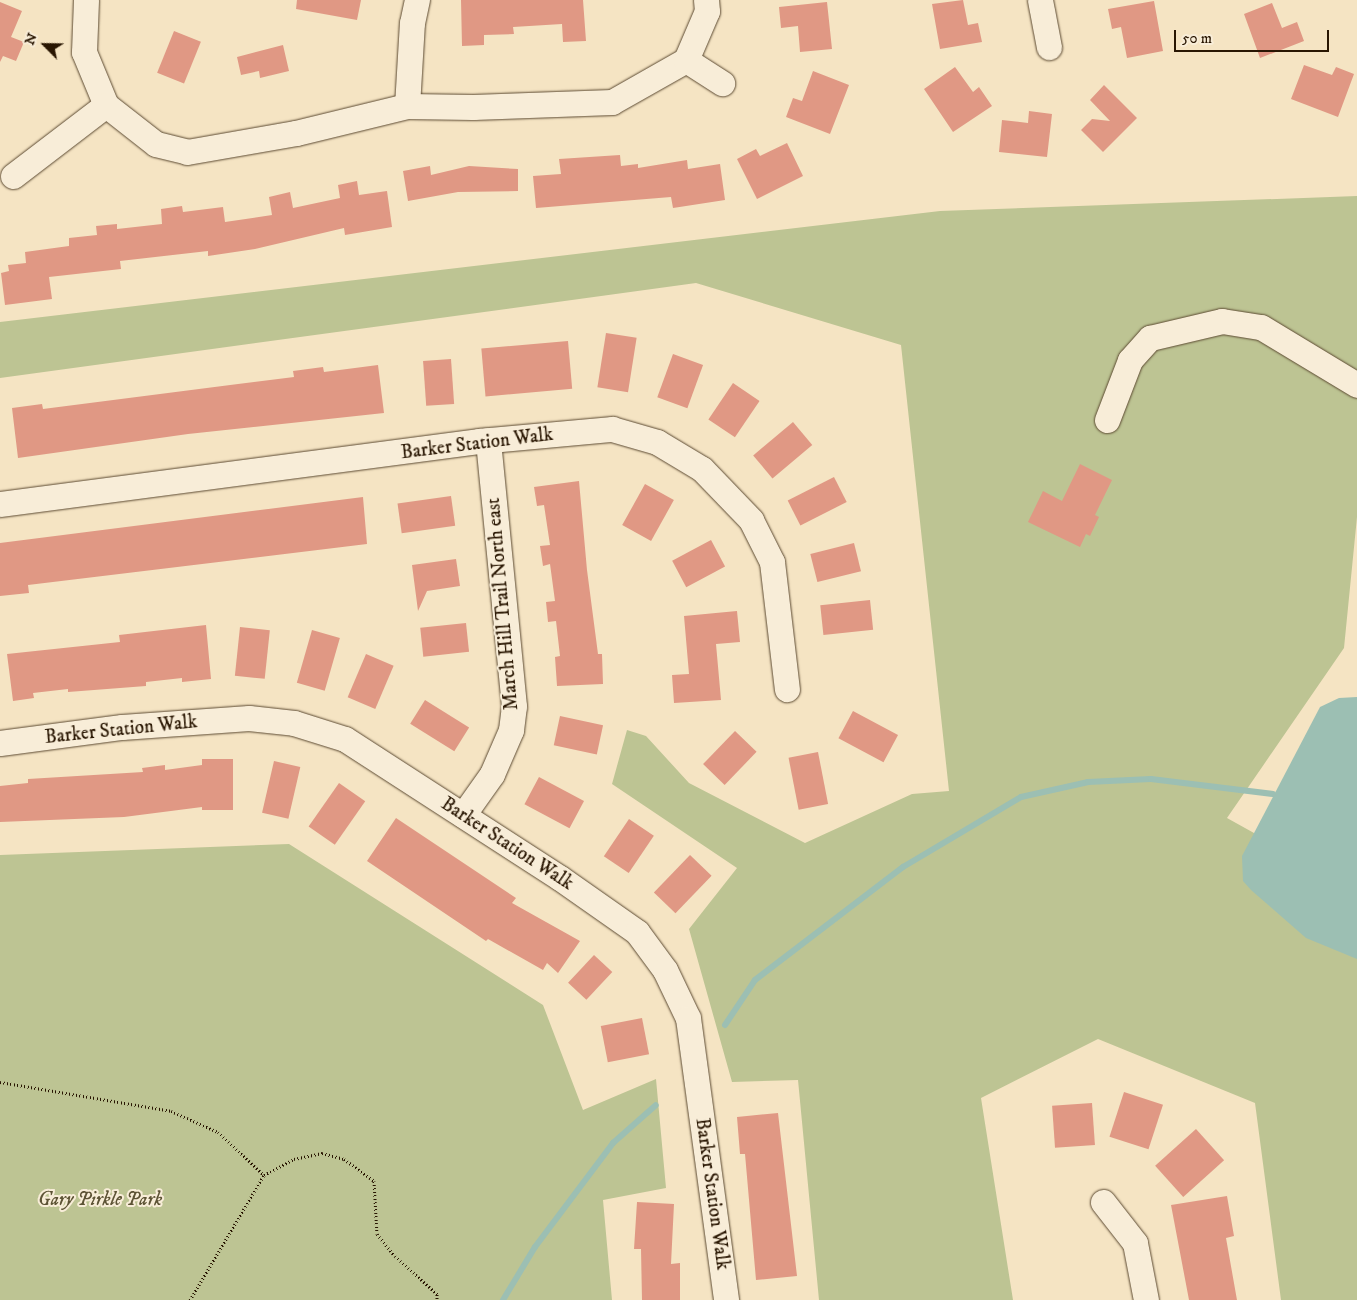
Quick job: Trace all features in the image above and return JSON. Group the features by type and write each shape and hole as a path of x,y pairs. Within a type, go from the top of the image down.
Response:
{"street":[{"path":"86,0 84,52 106,105 156,144 187,152 296,133 408,106 473,107 612,102 686,60 708,11 706,0"},
{"path":"408,106 412,24 417,0"},
{"path":"1040,0 1049,48"},
{"path":"686,60 722,83"},
{"path":"13,176 106,105"},
{"path":"1108,420 1130,360 1150,338 1222,320 1261,327 1357,385"},
{"name":"Barker Station Walk","path":"0,504 488,440 612,429 657,442 702,468 751,520 772,562 787,689"},
{"name":"March Hill Trail North east","path":"463,815 492,774 511,730 514,706 488,440"},
{"name":"Barker Station Walk","path":"0,743 122,727 239,719 294,723 345,739 463,815 637,932 665,970 688,1018 726,1300"},
{"path":"1103,1202 1135,1243 1146,1300"}],"path":[{"path":"0,1082 171,1111 218,1132 264,1175"},
{"path":"190,1300 264,1175 303,1157 322,1153 344,1159 374,1181 377,1234 395,1256 437,1294 437,1300"}],"green space":[{"path":"1357,196 1357,517 1344,648 1227,818 1357,890 1357,1300 1281,1300 1255,1103 1098,1039 981,1098 1013,1300 819,1300 798,1080 732,1082 689,929 737,868 612,784 627,730 646,736 689,783 805,843 912,794 949,791 901,345 696,283 0,378 0,322 940,211"},
{"name":"Gary Pirkle Park","path":"289,844 543,1005 583,1110 656,1079 666,1188 603,1200 612,1300 0,1300 0,855"}],"water":[{"path":"1357,697 1357,959 1306,938 1251,890 1243,881 1242,856 1320,707 1339,698"}],"building":[{"path":"297,0 361,0 357,20 296,9"},
{"path":"461,0 583,0 586,41 563,42 562,24 513,27 514,34 484,35 484,45 462,46"},
{"path":"963,0 968,25 978,23 982,42 940,49 932,4"},
{"path":"1154,1 1163,51 1127,58 1121,27 1112,29 1108,9"},
{"path":"0,2 22,11 11,37 24,42 16,61 3,56 0,62"},
{"path":"827,2 832,49 800,52 798,26 781,28 779,7"},
{"path":"1272,3 1282,28 1297,22 1304,41 1260,58 1244,14"},
{"path":"174,31 201,42 184,84 157,73"},
{"path":"283,45 289,71 260,78 259,71 241,75 237,57"},
{"path":"1304,65 1332,75 1336,67 1354,74 1338,117 1291,99"},
{"path":"955,67 973,92 979,87 992,106 953,132 924,89"},
{"path":"813,71 849,85 830,134 786,117 793,98 802,101"},
{"path":"1104,85 1137,118 1103,152 1081,130 1092,119 1110,121 1090,100"},
{"path":"1029,111 1052,114 1047,157 999,152 1002,120 1028,123"},
{"path":"787,143 803,176 757,199 737,159 756,149 760,156"},
{"path":"620,155 621,166 638,164 638,168 687,160 688,169 720,164 725,200 673,208 671,197 536,208 533,176 561,174 559,159"},
{"path":"430,166 431,175 469,166 518,169 518,191 458,192 408,201 403,171"},
{"path":"357,181 359,195 387,191 392,227 345,235 344,228 255,249 208,256 208,251 120,261 121,269 49,277 52,299 5,305 1,273 9,271 8,265 26,263 25,252 69,246 69,238 97,235 96,226 117,224 117,229 162,224 161,209 182,206 183,212 223,207 225,222 272,215 269,197 290,192 293,208 340,198 338,185"},
{"path":"606,333 637,338 628,392 597,387"},
{"path":"568,341 572,389 486,396 481,349"},
{"path":"673,354 703,365 687,408 657,397"},
{"path":"451,359 454,404 426,406 423,361"},
{"path":"378,365 384,413 188,434 18,458 12,408 42,404 43,409 294,377 293,371 323,367 324,372"},
{"path":"733,383 760,401 735,437 708,419"},
{"path":"793,422 812,445 772,478 753,455"},
{"path":"1080,464 1112,480 1095,515 1099,517 1090,536 1086,534 1080,547 1028,522 1043,491 1062,501"},
{"path":"834,477 847,502 800,526 788,501"},
{"path":"579,481 587,570 598,654 602,654 603,684 557,686 555,657 560,656 556,621 548,622 546,602 555,601 550,564 543,566 540,546 550,545 544,505 537,506 534,487"},
{"path":"645,484 674,500 651,541 622,525"},
{"path":"451,496 455,526 402,533 398,504"},
{"path":"363,497 367,544 28,585 29,593 0,596 0,543"},
{"path":"711,540 725,566 686,587 672,561"},
{"path":"854,543 861,571 817,582 810,554"},
{"path":"456,559 460,586 427,591 418,611 412,565"},
{"path":"870,600 873,630 823,635 820,605"},
{"path":"737,611 740,642 716,644 721,700 674,703 672,675 689,674 684,616"},
{"path":"466,623 469,652 423,657 420,628"},
{"path":"206,625 211,679 182,682 182,678 146,682 146,686 68,692 68,689 33,693 34,698 13,701 7,654 120,642 119,635"},
{"path":"240,627 270,630 265,679 235,676"},
{"path":"312,630 340,638 325,691 297,683"},
{"path":"366,654 394,666 375,709 348,697"},
{"path":"425,700 469,728 454,751 410,724"},
{"path":"853,711 898,735 883,762 838,738"},
{"path":"560,716 603,725 597,754 554,745"},
{"path":"735,731 757,752 725,785 703,764"},
{"path":"818,752 828,804 799,810 789,758"},
{"path":"202,759 233,759 233,810 202,810 202,807 124,817 0,822 0,786 28,783 28,779 143,772 142,768 165,765 165,770 202,765"},
{"path":"274,761 300,767 288,819 262,813"},
{"path":"539,777 584,801 569,828 524,804"},
{"path":"339,783 365,801 335,845 309,826"},
{"path":"396,818 516,898 512,903 580,941 558,973 547,963 543,970 488,939 486,941 367,861"},
{"path":"629,819 654,836 629,873 604,856"},
{"path":"690,855 712,876 675,913 654,892"},
{"path":"594,955 612,972 586,1000 568,983"},
{"path":"642,1018 649,1054 608,1062 601,1026"},
{"path":"1124,1092 1163,1105 1148,1149 1109,1137"},
{"path":"1092,1103 1095,1145 1055,1148 1052,1106"},
{"path":"778,1113 797,1276 756,1280 745,1154 740,1154 737,1117"},
{"path":"1196,1129 1224,1160 1183,1197 1155,1166"},
{"path":"1227,1196 1234,1236 1226,1238 1237,1300 1189,1300 1171,1205"},
{"path":"637,1202 674,1204 671,1264 680,1263 680,1300 642,1300 641,1249 634,1249"}],"waterway":[{"path":"725,1025 755,980 903,867 1021,797 1088,782 1151,779 1273,794"},
{"path":"503,1300 535,1247 613,1143 656,1105"}]}
